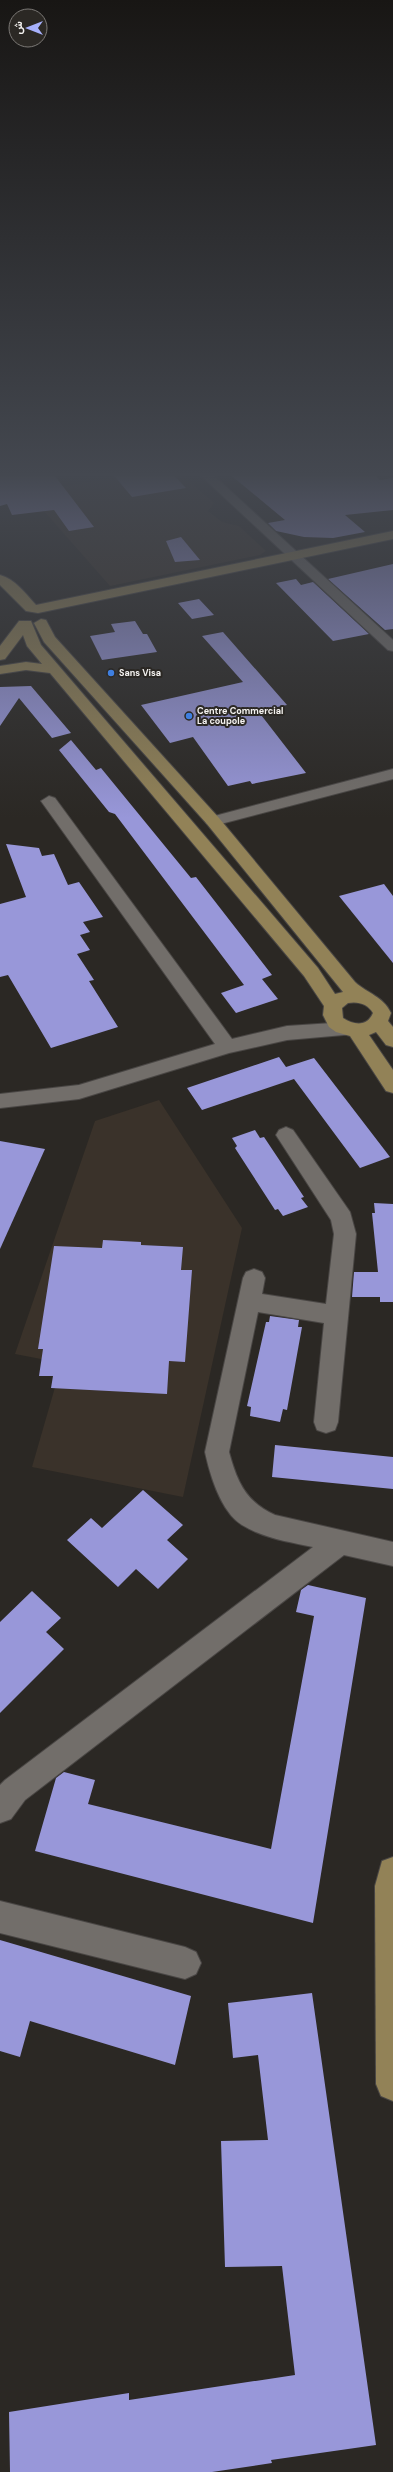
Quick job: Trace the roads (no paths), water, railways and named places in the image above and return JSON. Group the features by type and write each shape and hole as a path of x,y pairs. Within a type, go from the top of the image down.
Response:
{"main road":[{"path":"12,587 35,617 49,639 213,821 348,986 367,999 382,1013 393,1040"},
{"path":"0,656 35,617 160,587"},
{"path":"35,617 203,587"},
{"path":"0,592 8,603"},
{"path":"35,617 32,642 311,972 332,1007 332,1016 335,1021 352,1030 393,1086"},
{"path":"0,670 26,666 56,670"},
{"path":"332,1007 342,998 367,999 393,1005"},
{"path":"352,1030 372,1028 384,1021"},
{"path":"393,1872 390,1886 393,2084"}],"street":[{"path":"327,587 393,647"},
{"path":"213,821 393,774"},
{"path":"49,801 227,1047"},
{"path":"287,1033 332,1007"},
{"path":"0,1101 38,1098 79,1092 227,1047 287,1033 352,1030"},
{"path":"286,1135 342,1218 345,1234 326,1422"},
{"path":"254,1278 217,1452 222,1474 232,1495 250,1516 273,1526 393,1554"},
{"path":"250,1302 337,1315"},
{"path":"0,1808 15,1790 340,1542"},
{"path":"0,1917 185,1963"}],"place":[{"name":"Sans Visa","path":"111,673"},
{"name":"Centre Commercial La coupole","path":"189,716"}]}
